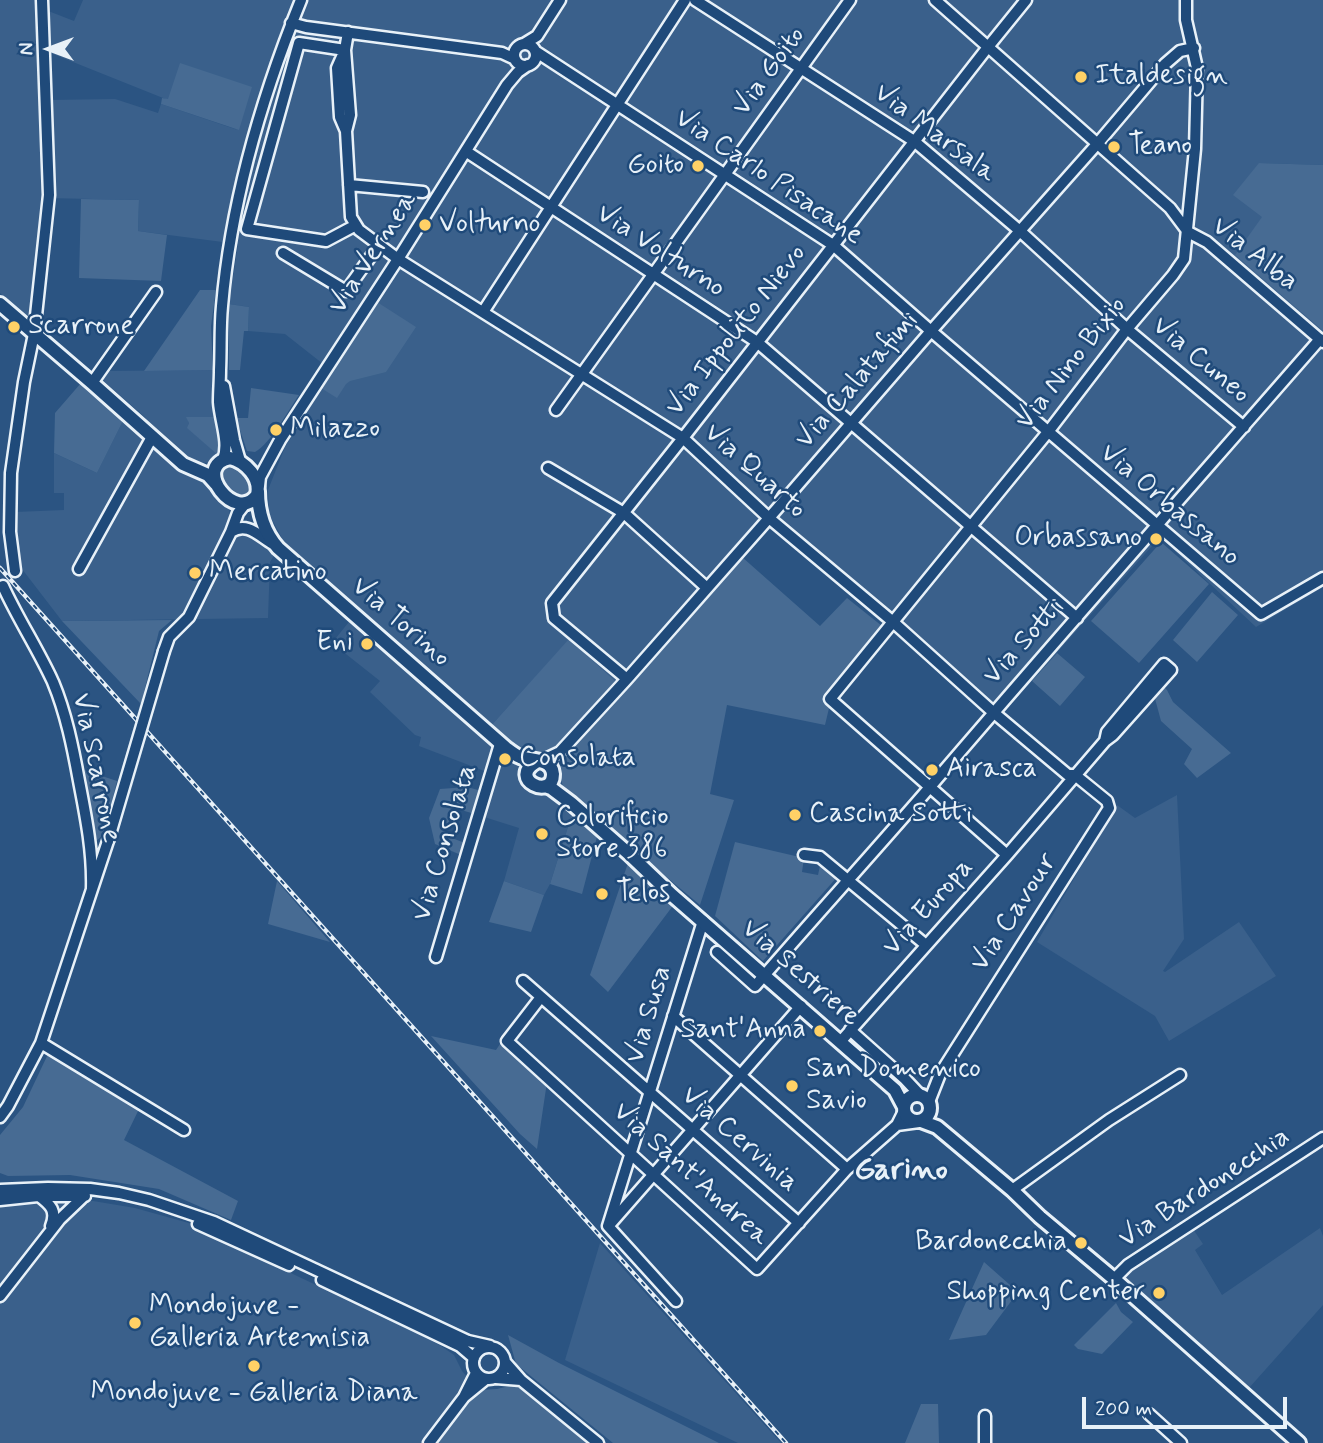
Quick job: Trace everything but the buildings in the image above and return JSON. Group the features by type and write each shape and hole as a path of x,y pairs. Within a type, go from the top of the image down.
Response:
{"main road":[{"path":"0,304 183,464 208,475 236,503 246,504 261,517"},
{"path":"195,468 206,468 230,458 242,463 255,478 259,489 261,517"},
{"path":"216,484 213,474 220,462"},
{"path":"246,504 256,498 259,489"},
{"name":"Via Torino","path":"261,517 275,545 500,744 518,756 548,764 551,788 629,854 672,895"},
{"name":"Via Torino","path":"518,756 533,785 537,787 550,778"},
{"path":"527,774 530,766 539,761"},
{"name":"Via Sestriere","path":"672,895 895,1090"},
{"path":"895,1090 923,1100 937,1127"},
{"path":"895,1090 908,1118 937,1127 1299,1443"},
{"path":"904,1109 909,1098 923,1100"},
{"path":"920,1121 927,1118 923,1100"}],"street":[{"path":"15,571 10,532 11,473 34,334 49,195 42,0"},
{"path":"220,462 226,447 219,405 226,263 254,135 300,0"},
{"path":"512,78 518,53 537,36 560,0"},
{"path":"483,312 684,0"},
{"name":"Via Marsala","path":"695,0 914,141 1020,231 1127,329"},
{"name":"Via Goito","path":"556,410 850,0"},
{"name":"Via Alba","path":"935,0 1170,208 1188,232 1207,242 1322,340"},
{"name":"Via Ippolito Nievo","path":"627,679 555,618 552,603 1026,0"},
{"name":"Via Nino Bixio","path":"930,787 830,699 1048,432 1184,259 1195,149 1197,68 1186,20 1186,0"},
{"path":"291,23 502,53 518,53 529,45 533,56"},
{"path":"345,50 299,43 247,229 326,241 356,225 351,216 346,131 350,115 345,50 348,32"},
{"path":"512,78 533,56 537,36"},
{"name":"Via Calatafimi","path":"539,761 559,752 627,679 1174,55 1194,48"},
{"path":"518,53 520,64 533,56"},
{"name":"Via Carlo Pisacane","path":"533,56 548,60 833,245 1048,432"},
{"name":"Via Vernea","path":"259,489 260,477 271,454 512,78"},
{"name":"Via Volturno","path":"467,152 757,342 1077,618"},
{"path":"349,186 423,192"},
{"name":"Via Quarto","path":"356,225 398,259 683,438 769,518 892,621 993,712 1068,775 1075,775"},
{"path":"284,253 346,291 379,245"},
{"path":"92,383 156,292"},
{"name":"Via Cuneo","path":"1127,329 1244,428"},
{"name":"Via Sotti","path":"765,975 1322,340"},
{"path":"220,369 234,440 242,463 256,465 271,454"},
{"name":"Via Orbassano","path":"1048,432 1261,614 1323,578"},
{"path":"79,569 152,437"},
{"path":"548,468 624,513 707,588"},
{"path":"231,499 232,527 250,529 275,545"},
{"name":"Via Scarrone","path":"0,1117 21,1084 41,1043 107,843 169,636 189,617 232,527 246,504"},
{"name":"Via Scarrone","path":"4,586 54,685 63,711 74,750 90,844 92,889"},
{"name":"Via Europa","path":"841,1041 1105,741 1113,736 1171,670 1164,664 1107,732 1105,741"},
{"name":"Via Consolata","path":"436,957 500,744"},
{"name":"Via Calatafimi","path":"550,778 559,752"},
{"name":"Via Cavour","path":"923,1100 1109,808 1107,801 1075,775"},
{"path":"930,787 1007,855"},
{"path":"90,844 107,843"},
{"path":"803,855 820,857 926,945"},
{"name":"Via Susa","path":"608,1226 703,921"},
{"path":"717,952 755,986 765,975"},
{"name":"Via Cervinia","path":"523,981 799,1223"},
{"name":"Via Sant'Andrea","path":"541,997 507,1041 757,1269 847,1169 898,1125"},
{"path":"676,1301 608,1226 801,1006"},
{"path":"673,1016 847,1169"},
{"name":"Via Sestriere","path":"850,1030 905,1079 923,1100"},
{"path":"41,1043 184,1130"},
{"path":"1012,1190 1109,1120 1180,1075"},
{"path":"898,1125 904,1109"},
{"path":"898,1125 920,1121"},
{"name":"Via Bardonecchia","path":"1114,1279 1128,1265 1323,1138"},
{"path":"0,1190 90,1189 119,1193 214,1222 468,1341 495,1347 503,1353 506,1363 521,1380 598,1443"},
{"path":"0,1200 38,1196 84,1196 113,1198 143,1205 208,1227 460,1346 474,1357"},
{"path":"38,1196 49,1203 54,1214 48,1234"},
{"path":"0,1296 48,1234 84,1196"},
{"path":"490,1346 480,1349 474,1357 476,1373 491,1378 521,1380"},
{"path":"464,1397 503,1372 506,1363"},
{"path":"429,1443 464,1397 476,1373"},
{"path":"1149,1414 1181,1443"},
{"path":"985,1416 985,1443"}],"shaded area":[{"path":"0,0 38,0 38,7 74,21 83,0 1323,0 1323,165 1259,163 1263,217 1236,255 1323,331 1323,587 1256,627 1160,537 995,722 770,525 624,690 569,640 489,728 284,542 269,514 268,490 285,447 332,371 285,334 248,331 249,307 229,304 238,244 138,231 139,200 46,198 31,321 0,293","holes":["48,52 238,130 161,104 158,113 115,99 49,100"]},
{"path":"180,63 252,87 239,130 161,104 162,98 168,99"},
{"path":"1259,163 1323,165 1323,331 1235,255 1262,217 1233,195"},
{"path":"81,199 139,200 138,231 167,235 161,281 79,278"},
{"path":"200,290 216,290 211,326 213,370 144,371"},
{"path":"377,302 416,327 386,372 350,381 337,398 321,388"},
{"path":"229,304 249,307 248,331 244,331 240,370 229,370"},
{"path":"213,370 217,417 187,417 188,428 220,457 210,463 192,462 180,457 142,422 146,418 100,378 106,371"},
{"path":"81,383 125,417 97,473 54,453 55,413"},
{"path":"251,388 299,395 273,434 255,452 247,451 236,418 248,418"},
{"path":"125,417 205,476 229,509 237,531 247,532 276,552 270,562 268,618 62,621 22,569 15,539 15,512 64,510 64,493 54,493 54,453 97,473"},
{"path":"186,417 217,417 223,443 220,457 187,428 189,423"},
{"path":"235,464 253,479 253,491 247,496 234,494 222,480 223,469"},
{"path":"1161,542 1209,584 1139,663 1091,621"},
{"path":"742,557 820,626 847,598 882,626 824,698 830,704 825,725 727,705 710,794 734,800 700,905 566,793 560,770 565,755"},
{"path":"1212,592 1238,615 1197,662 1173,640"},
{"path":"352,618 495,744 487,772 419,746 421,737 415,735 370,692 380,681 332,643"},
{"path":"172,620 159,631 141,704 62,621"},
{"path":"569,639 615,681 553,752 543,757 521,752 489,728"},
{"path":"1057,653 1085,677 1060,706 1032,681"},
{"path":"1162,685 1173,702 1231,753 1197,778 1184,764 1192,749 1161,721 1154,695"},
{"path":"501,748 573,811 544,895 504,881 519,828 481,816"},
{"path":"84,770 117,781 103,835 95,842"},
{"path":"467,787 482,791 475,814 454,808 444,835 465,843 461,855 435,844 429,818 440,789"},
{"path":"1177,795 1184,939 1163,971 1239,922 1276,976 1169,1041 1155,1016 1037,942 1117,805 1135,818"},
{"path":"573,811 598,833 582,894 550,884"},
{"path":"735,842 804,858 802,872 818,875 821,861 838,876 763,961 715,916"},
{"path":"629,860 675,903 608,992 590,975"},
{"path":"277,881 330,942 268,924"},
{"path":"504,881 544,895 531,932 489,922"},
{"path":"431,1036 496,1050 502,1041 547,1082 537,1149 520,1134"},
{"path":"48,1054 140,1107 124,1140 238,1201 231,1220 159,1189 70,1175 8,1176 0,1173 0,1135 23,1107"},
{"path":"53,1199 87,1200 135,1208 196,1225 441,1346 454,1355 462,1371 479,1390 438,1443 0,1443 0,1204"},
{"path":"1320,1228 1323,1236 1323,1305 1249,1388 1122,1277 1193,1229 1203,1244 1195,1250 1222,1295"},
{"path":"600,1243 781,1443 738,1443 565,1360"},
{"path":"984,1262 1018,1292 986,1335 949,1340"},
{"path":"1116,1303 1121,1312 1133,1322 1102,1354 1078,1349 1074,1345"},
{"path":"508,1335 719,1443 613,1443 516,1364"},
{"path":"518,1384 591,1443 438,1443 479,1390"},
{"path":"921,1404 938,1404 939,1443 905,1443"}],"railway":[{"path":"0,568 786,1443"}],"place":[{"name":"Italdesign","path":"1081,77"},
{"name":"Teano","path":"1114,147"},
{"name":"Goito","path":"698,166"},
{"name":"Volturno","path":"425,225"},
{"name":"Scarrone","path":"14,327"},
{"name":"Milazzo","path":"276,430"},
{"name":"Orbassano","path":"1156,539"},
{"name":"Mercatino","path":"195,573"},
{"name":"Eni","path":"367,644"},
{"name":"Consolata","path":"505,759"},
{"name":"Airasca","path":"932,770"},
{"name":"Cascina Sotti","path":"795,815"},
{"name":"Colorificio Store 386","path":"542,834"},
{"name":"Telos","path":"602,894"},
{"name":"Sant'Anna","path":"820,1031"},
{"name":"San Domenico Savio","path":"792,1086"},
{"name":"Bardonecchia","path":"1081,1243"},
{"name":"Shopping Center","path":"1159,1293"},
{"name":"Mondojuve - Galleria Artemisia","path":"135,1323"},
{"name":"Mondojuve - Galleria Diana","path":"254,1366"}],"district":[{"name":"Garino","path":"901,1171"}]}
